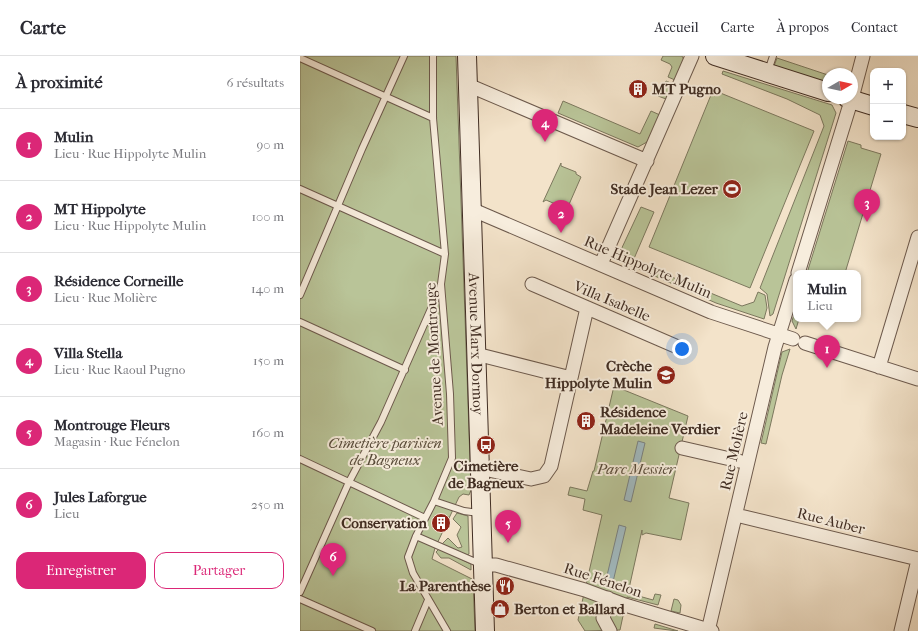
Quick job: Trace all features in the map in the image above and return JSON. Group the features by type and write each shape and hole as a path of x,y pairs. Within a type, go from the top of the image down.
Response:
{"main road":[{"name":"Avenue Marx Dormoy","path":"467,56 484,631"},
{"path":"718,56 822,90"},
{"path":"858,101 870,105"},
{"path":"906,115 918,118"}],"street":[{"path":"601,264 692,56"},
{"path":"858,74 863,56"},
{"path":"468,86 647,161"},
{"path":"799,270 849,104"},
{"name":"Rue Hippolyte Mulin","path":"471,209 711,312 918,379"},
{"path":"879,367 918,238"},
{"name":"Villa Isabelle","path":"532,284 680,348"},
{"name":"Rue Molière","path":"710,631 779,334 793,290"},
{"path":"479,468 531,479 544,476 550,466 587,308"},
{"path":"476,354 571,378"},
{"path":"682,448 739,461"},
{"name":"Rue Auber","path":"736,515 918,560"},
{"path":"901,631 918,560"},
{"name":"Rue Fénelon","path":"483,565 496,565 585,590 625,605 710,631"},
{"path":"608,598 603,618 610,631"}],"lane":[{"path":"300,295 385,96 404,56"},
{"name":"Avenue de Montrouge","path":"433,56 433,118 445,254 441,284 450,394 452,458 434,501 416,536 408,557 413,573 447,631"},
{"path":"767,73 773,56"},
{"path":"300,58 433,118"},
{"path":"300,189 445,254"},
{"path":"300,592 348,482 381,422 405,370 441,284"},
{"path":"300,322 405,370"},
{"path":"300,459 425,518"},
{"path":"434,501 464,511 481,513"},
{"path":"416,536 483,565"},
{"path":"300,599 372,631"},
{"path":"415,631 428,600"}],"green space":[{"name":"Cimetière parisien de Bagneux","path":"300,56 456,56 471,490 469,495 463,494 459,497 435,548 432,559 472,579 475,631 300,631"},
{"path":"663,56 682,56 684,60 675,80 668,77 672,67 670,64 661,60"},
{"path":"777,58 822,73 822,81 774,66"},
{"path":"723,71 822,102 822,104 832,105 836,113 773,314 770,316 767,294 760,288 824,126 820,115 787,99 722,74"},
{"path":"666,81 673,84 666,99 658,96"},
{"name":"Stade Jean Lezer","path":"713,90 814,131 750,288 649,247"},
{"path":"563,101 640,134 651,111 660,115 647,142 638,147 558,113"},
{"path":"848,141 861,145 861,148 881,154 846,270 808,270"},
{"path":"561,163 561,166 576,172 576,174 581,177 567,209 546,200 543,202"},
{"path":"641,207 654,212 633,261 742,306 754,302 758,292 765,295 767,308 764,319 716,303 623,262 619,254"},
{"path":"793,318 793,322 798,322 796,329 792,321"},
{"path":"790,349 782,375 766,444 761,443 782,352"},
{"name":"Parc Messier","path":"614,386 688,416 669,498 689,503 681,540 646,533 642,535 642,530 628,593 653,600 655,594 661,595 658,605 627,597 620,630 585,631 578,620 602,515 583,510 585,499 568,495 570,487 587,491 594,471"},
{"path":"457,513 468,516 469,554 467,555 442,544 448,538 458,548 462,547 457,535 461,527 453,519"},
{"path":"439,549 471,564 471,570 449,558 441,558 436,552"},
{"path":"674,599 678,600 681,605 680,613 671,611"},
{"path":"655,624 678,631 654,628"}],"water":[{"path":"638,441 645,443 631,502 624,500"},
{"path":"619,525 626,527 612,586 605,584"}],"place":[{"name":"MT Pugno","path":"638,89"},
{"name":"Villa Stella","path":"545,142"},
{"name":"Stade Jean Lezer","path":"732,189"},
{"name":"Résidence Corneille","path":"867,222"},
{"name":"MT Hippolyte","path":"561,233"},
{"name":"Mulin","path":"827,368"},
{"name":"Crèche Hippolyte Mulin","path":"666,375"},
{"name":"Résidence Madeleine Verdier","path":"586,421"},
{"name":"Cimetière de Bagneux","path":"486,445"},
{"name":"Conservation","path":"441,523"},
{"name":"Montrouge Fleurs","path":"508,543"},
{"name":"Jules Laforgue","path":"333,576"},
{"name":"La Parenthèse","path":"505,586"},
{"name":"Berton et Ballard","path":"500,609"}]}
